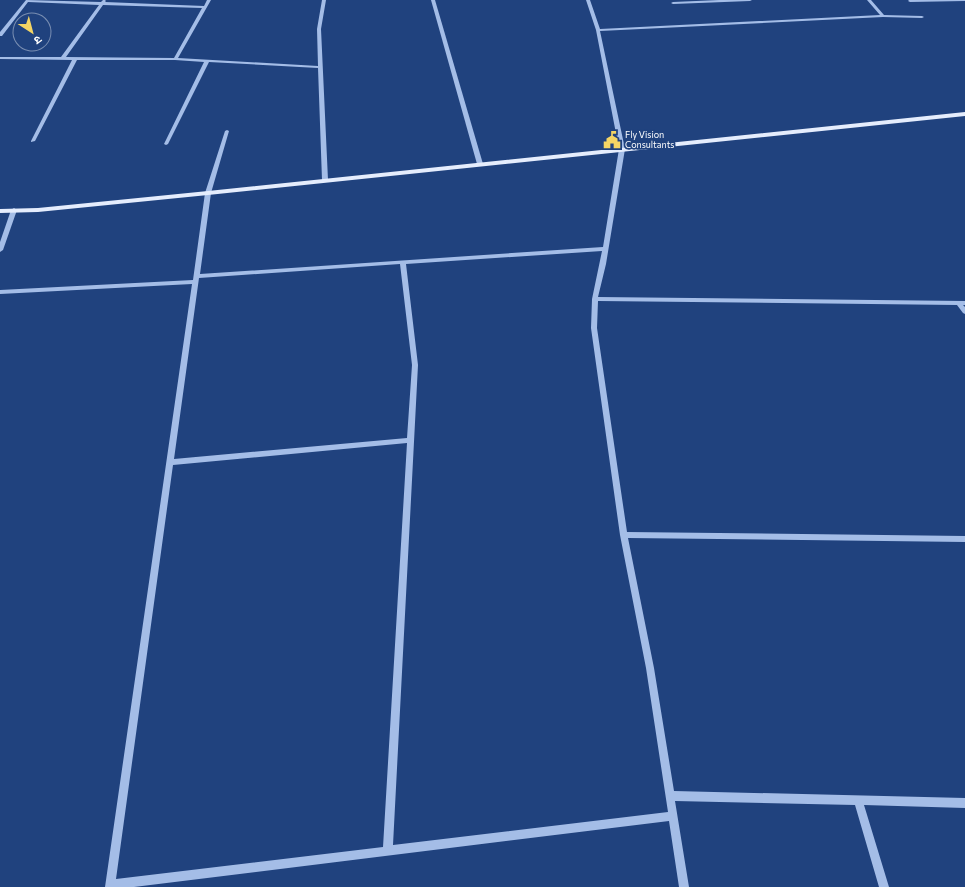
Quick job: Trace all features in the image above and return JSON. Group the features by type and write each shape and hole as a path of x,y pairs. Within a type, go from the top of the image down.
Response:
{"main road":[{"path":"0,211 38,210 208,193 965,114"}],"street":[{"path":"0,35 28,0 103,2 204,8"},
{"path":"175,59 209,0"},
{"path":"324,0 319,30 325,180"},
{"path":"433,0 480,164"},
{"path":"588,0 598,30 622,149 595,299 594,328 624,535 650,668 684,887"},
{"path":"673,3 750,0"},
{"path":"869,0 883,16"},
{"path":"910,1 965,0"},
{"path":"62,59 103,2"},
{"path":"598,30 883,16 922,17"},
{"path":"0,58 175,59 321,67"},
{"path":"33,141 75,59"},
{"path":"166,144 207,61"},
{"path":"227,131 208,193 110,886 673,816"},
{"path":"0,250 14,210"},
{"path":"0,292 195,279 403,262 605,249"},
{"path":"388,851 415,365 403,262"},
{"path":"595,299 962,303 965,312"},
{"path":"170,462 411,440"},
{"path":"624,535 965,539"},
{"path":"670,796 965,803"},
{"path":"858,800 884,887"}],"place":[{"name":"Fly Vision Consultants","path":"612,140"}]}
